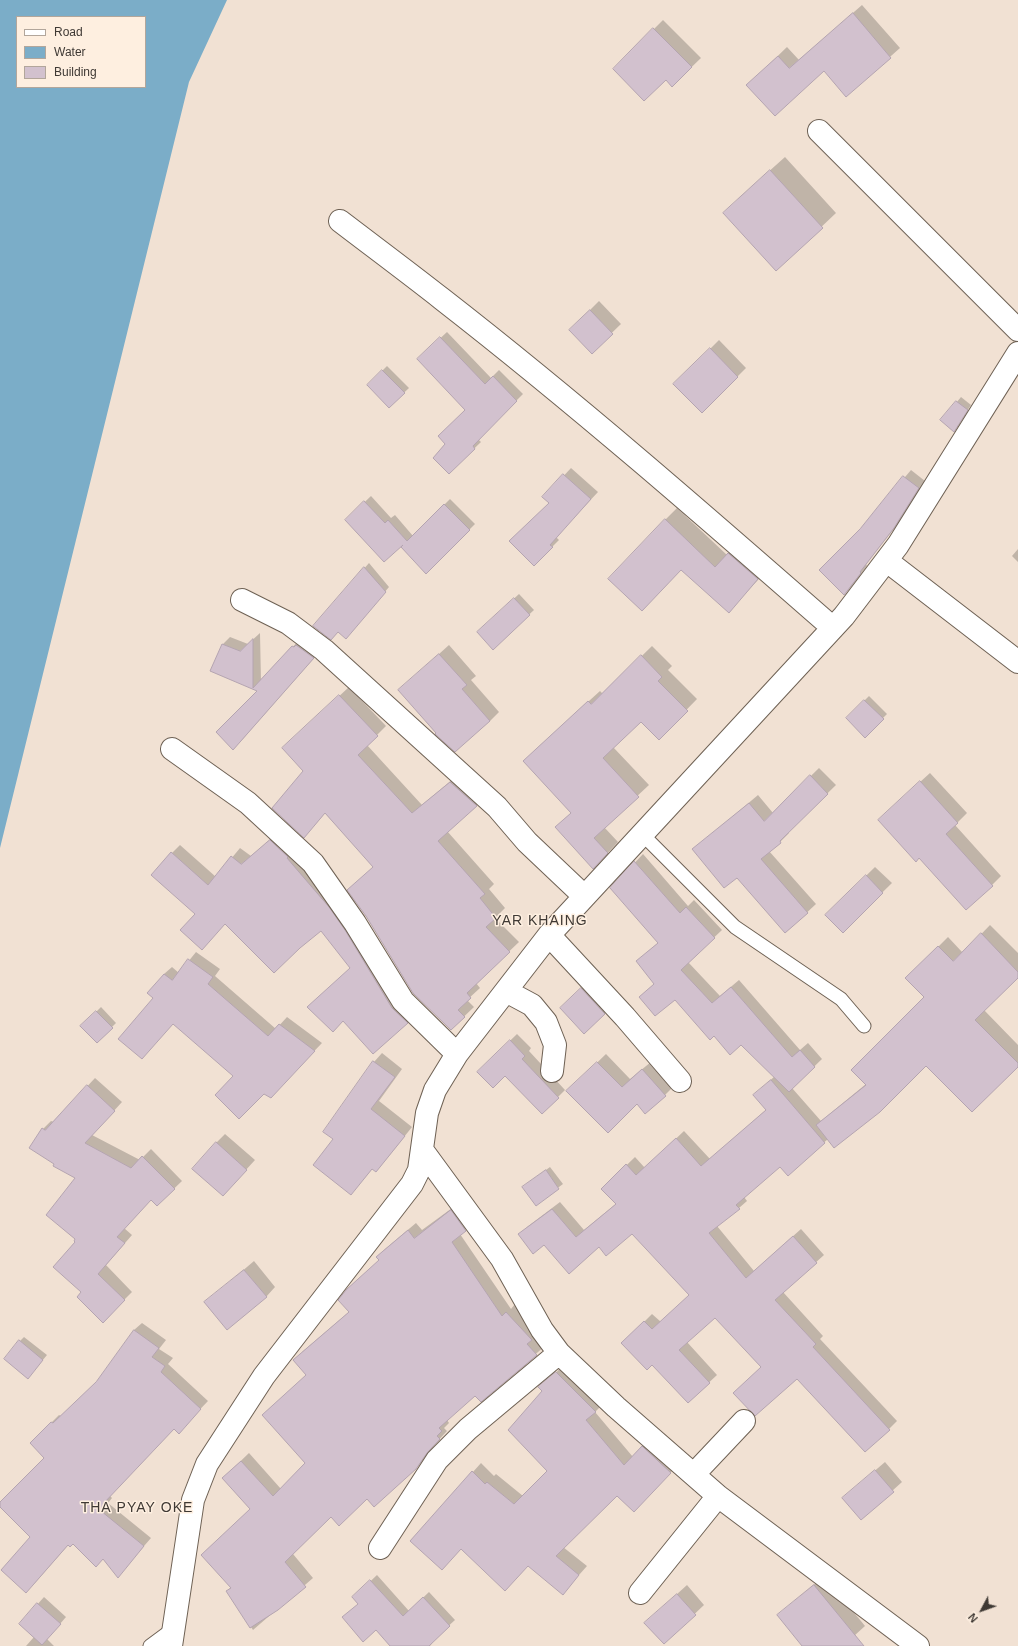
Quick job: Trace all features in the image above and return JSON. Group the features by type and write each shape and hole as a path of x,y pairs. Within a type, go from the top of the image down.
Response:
{"street":[{"path":"819,132 1018,330"},
{"path":"340,221 443,299 582,412 682,496 833,628"},
{"path":"172,1638 193,1500 207,1464 264,1376 412,1184 419,1170 423,1151 427,1113 435,1090 457,1054 549,934 833,628 887,561 1018,353"},
{"path":"887,561 1018,662"},
{"path":"242,600 288,623 324,650 497,807 526,842 584,896"},
{"path":"172,749 248,802 313,863 355,923 402,1001 457,1054"},
{"path":"549,934 680,1081"},
{"path":"506,990 532,1005 546,1022 554,1045 552,1071"},
{"path":"423,1151 502,1259 542,1330 559,1353 616,1407 718,1496 918,1646"},
{"path":"380,1548 437,1460 468,1429 559,1353"},
{"path":"694,1474 744,1421"},
{"path":"640,1593 685,1535 718,1496"}],"lane":[{"path":"642,834 735,927 841,1000 864,1026"},
{"path":"150,1646 172,1638"}],"water":[{"path":"0,0 227,0 189,82 0,848"}],"building":[{"path":"853,13 891,58 846,97 824,71 775,116 746,85 778,56 789,68"},
{"path":"653,28 692,67 672,87 666,80 644,101 613,69"},
{"path":"770,170 823,228 776,271 723,213"},
{"path":"590,310 613,334 592,354 569,330"},
{"path":"440,337 485,384 493,376 517,401 473,446 475,449 449,474 433,458 445,444 438,436 465,410 417,359"},
{"path":"710,348 738,377 702,413 673,384"},
{"path":"382,370 405,393 389,408 367,385"},
{"path":"956,401 968,410 954,432 940,420"},
{"path":"563,474 591,499 550,545 553,547 534,566 509,541 549,503 542,497"},
{"path":"903,476 919,488 894,528 844,595 819,570 860,529"},
{"path":"364,501 385,523 388,520 407,541 444,504 470,530 426,574 401,547 403,545 384,562 345,520"},
{"path":"665,519 715,567 728,553 758,579 729,613 681,570 642,611 608,579"},
{"path":"364,567 386,592 346,639 338,632 331,640 313,626"},
{"path":"514,598 530,615 493,650 477,632"},
{"path":"253,639 253,688 292,646 294,647 296,645 314,658 233,750 216,732 257,691 210,671 222,644 240,651"},
{"path":"439,654 467,685 462,689 490,721 455,752 435,734 436,733 398,690"},
{"path":"641,655 662,677 658,681 688,711 659,740 641,722 603,758 639,797 594,838 608,853 593,869 555,827 571,813 523,761 588,701 591,704"},
{"path":"339,695 378,736 358,755 412,813 450,782 477,806 438,841 485,894 480,898 496,918 486,927 510,952 467,993 471,998 458,1010 465,1017 451,1030 413,993 366,916 347,890 373,867 325,813 304,838 272,808 303,771 282,748"},
{"path":"864,700 884,719 865,738 846,718"},
{"path":"810,775 828,794 780,841 781,843 761,859 808,913 785,933 737,878 724,888 692,849 749,803 764,821"},
{"path":"920,781 958,823 946,834 993,886 966,910 919,858 916,862 878,820"},
{"path":"270,840 288,857 287,858 329,907 345,930 392,1008 408,1023 373,1054 343,1021 333,1032 307,1007 350,968 321,931 300,948 274,973 225,924 202,950 180,930 195,914 151,875 171,852 208,885 231,856 241,864"},
{"path":"634,861 680,913 686,907 715,938 681,970 712,1003 731,987 792,1057 800,1050 815,1067 789,1092 741,1045 730,1055 714,1036 710,1040 675,1000 655,1016 639,997 654,984 636,961 658,943 610,888"},
{"path":"866,875 883,893 843,933 825,915"},
{"path":"981,933 1018,972 1018,978 975,1020 1018,1063 1018,1067 972,1112 926,1066 880,1112 834,1148 816,1125 866,1085 851,1070 924,997 905,978 938,946 953,961"},
{"path":"188,959 213,977 208,984 268,1036 279,1024 315,1051 271,1098 264,1094 239,1119 215,1095 233,1076 173,1024 142,1059 118,1039 153,998 147,993 164,974 172,980"},
{"path":"581,988 605,1014 584,1034 560,1008"},
{"path":"96,1011 113,1028 97,1043 80,1026"},
{"path":"510,1040 525,1056 522,1059 559,1098 542,1114 505,1076 493,1088 477,1072"},
{"path":"373,1061 395,1077 371,1109 405,1136 376,1172 372,1169 351,1195 313,1165 333,1139 323,1132"},
{"path":"597,1062 622,1087 642,1069 666,1096 645,1114 637,1104 608,1133 566,1091"},
{"path":"771,1080 825,1143 788,1176 780,1167 736,1205 740,1209 709,1233 746,1278 793,1236 817,1263 775,1300 816,1344 813,1347 890,1430 865,1452 797,1379 755,1416 733,1393 761,1367 715,1318 679,1350 710,1383 688,1403 652,1365 647,1370 621,1343 644,1321 652,1329 689,1295 632,1234 606,1256 599,1247 569,1274 544,1245 533,1254 518,1234 552,1209 576,1237 616,1204 601,1189 626,1164 636,1175 676,1138 701,1166 766,1110 753,1095"},
{"path":"87,1085 115,1111 85,1143 131,1168 142,1156 175,1189 157,1206 151,1200 117,1237 125,1243 98,1274 125,1300 103,1323 77,1297 81,1292 53,1267 75,1242 75,1239 46,1215 75,1178 53,1166 54,1164 29,1148 42,1128 45,1130"},
{"path":"216,1142 247,1170 223,1196 192,1169"},
{"path":"546,1170 559,1189 536,1206 522,1187"},
{"path":"451,1210 466,1231 452,1242 502,1316 506,1312 532,1340 527,1344 537,1355 481,1402 475,1396 439,1428 442,1431 437,1436 440,1439 427,1453 416,1469 374,1507 367,1499 339,1526 331,1517 285,1562 306,1587 278,1610 250,1628 226,1591 231,1588 201,1555 250,1509 222,1478 241,1461 273,1496 305,1463 262,1415 306,1375 293,1360 349,1312 338,1300 347,1289 379,1260 376,1257 408,1230 414,1238"},
{"path":"244,1270 267,1297 227,1330 204,1302"},
{"path":"134,1330 159,1348 152,1357 165,1366 161,1372 201,1409 179,1434 174,1429 103,1504 105,1506 101,1511 144,1546 118,1578 103,1559 96,1567 73,1544 70,1547 68,1545 26,1593 1,1570 30,1537 0,1507 0,1502 44,1458 30,1443 96,1382"},
{"path":"19,1340 43,1360 28,1379 4,1359"},
{"path":"556,1372 596,1412 586,1420 624,1465 642,1446 671,1473 634,1512 617,1496 556,1556 579,1575 563,1595 528,1566 505,1591 461,1549 442,1570 410,1541 472,1471 485,1484 487,1482 514,1504 547,1471 508,1430 542,1391 538,1387"},
{"path":"875,1470 894,1492 861,1520 842,1498"},
{"path":"370,1580 403,1616 423,1597 450,1626 429,1646 390,1646 376,1630 363,1642 342,1617 358,1604 352,1597"},
{"path":"814,1585 864,1646 802,1646 777,1615"},
{"path":"677,1594 696,1615 664,1644 644,1623"},
{"path":"37,1603 61,1624 42,1645 19,1624"}],"district":[{"name":"YAR KHAING","path":"540,921"},
{"name":"THA PYAY OKE","path":"137,1508"}]}
